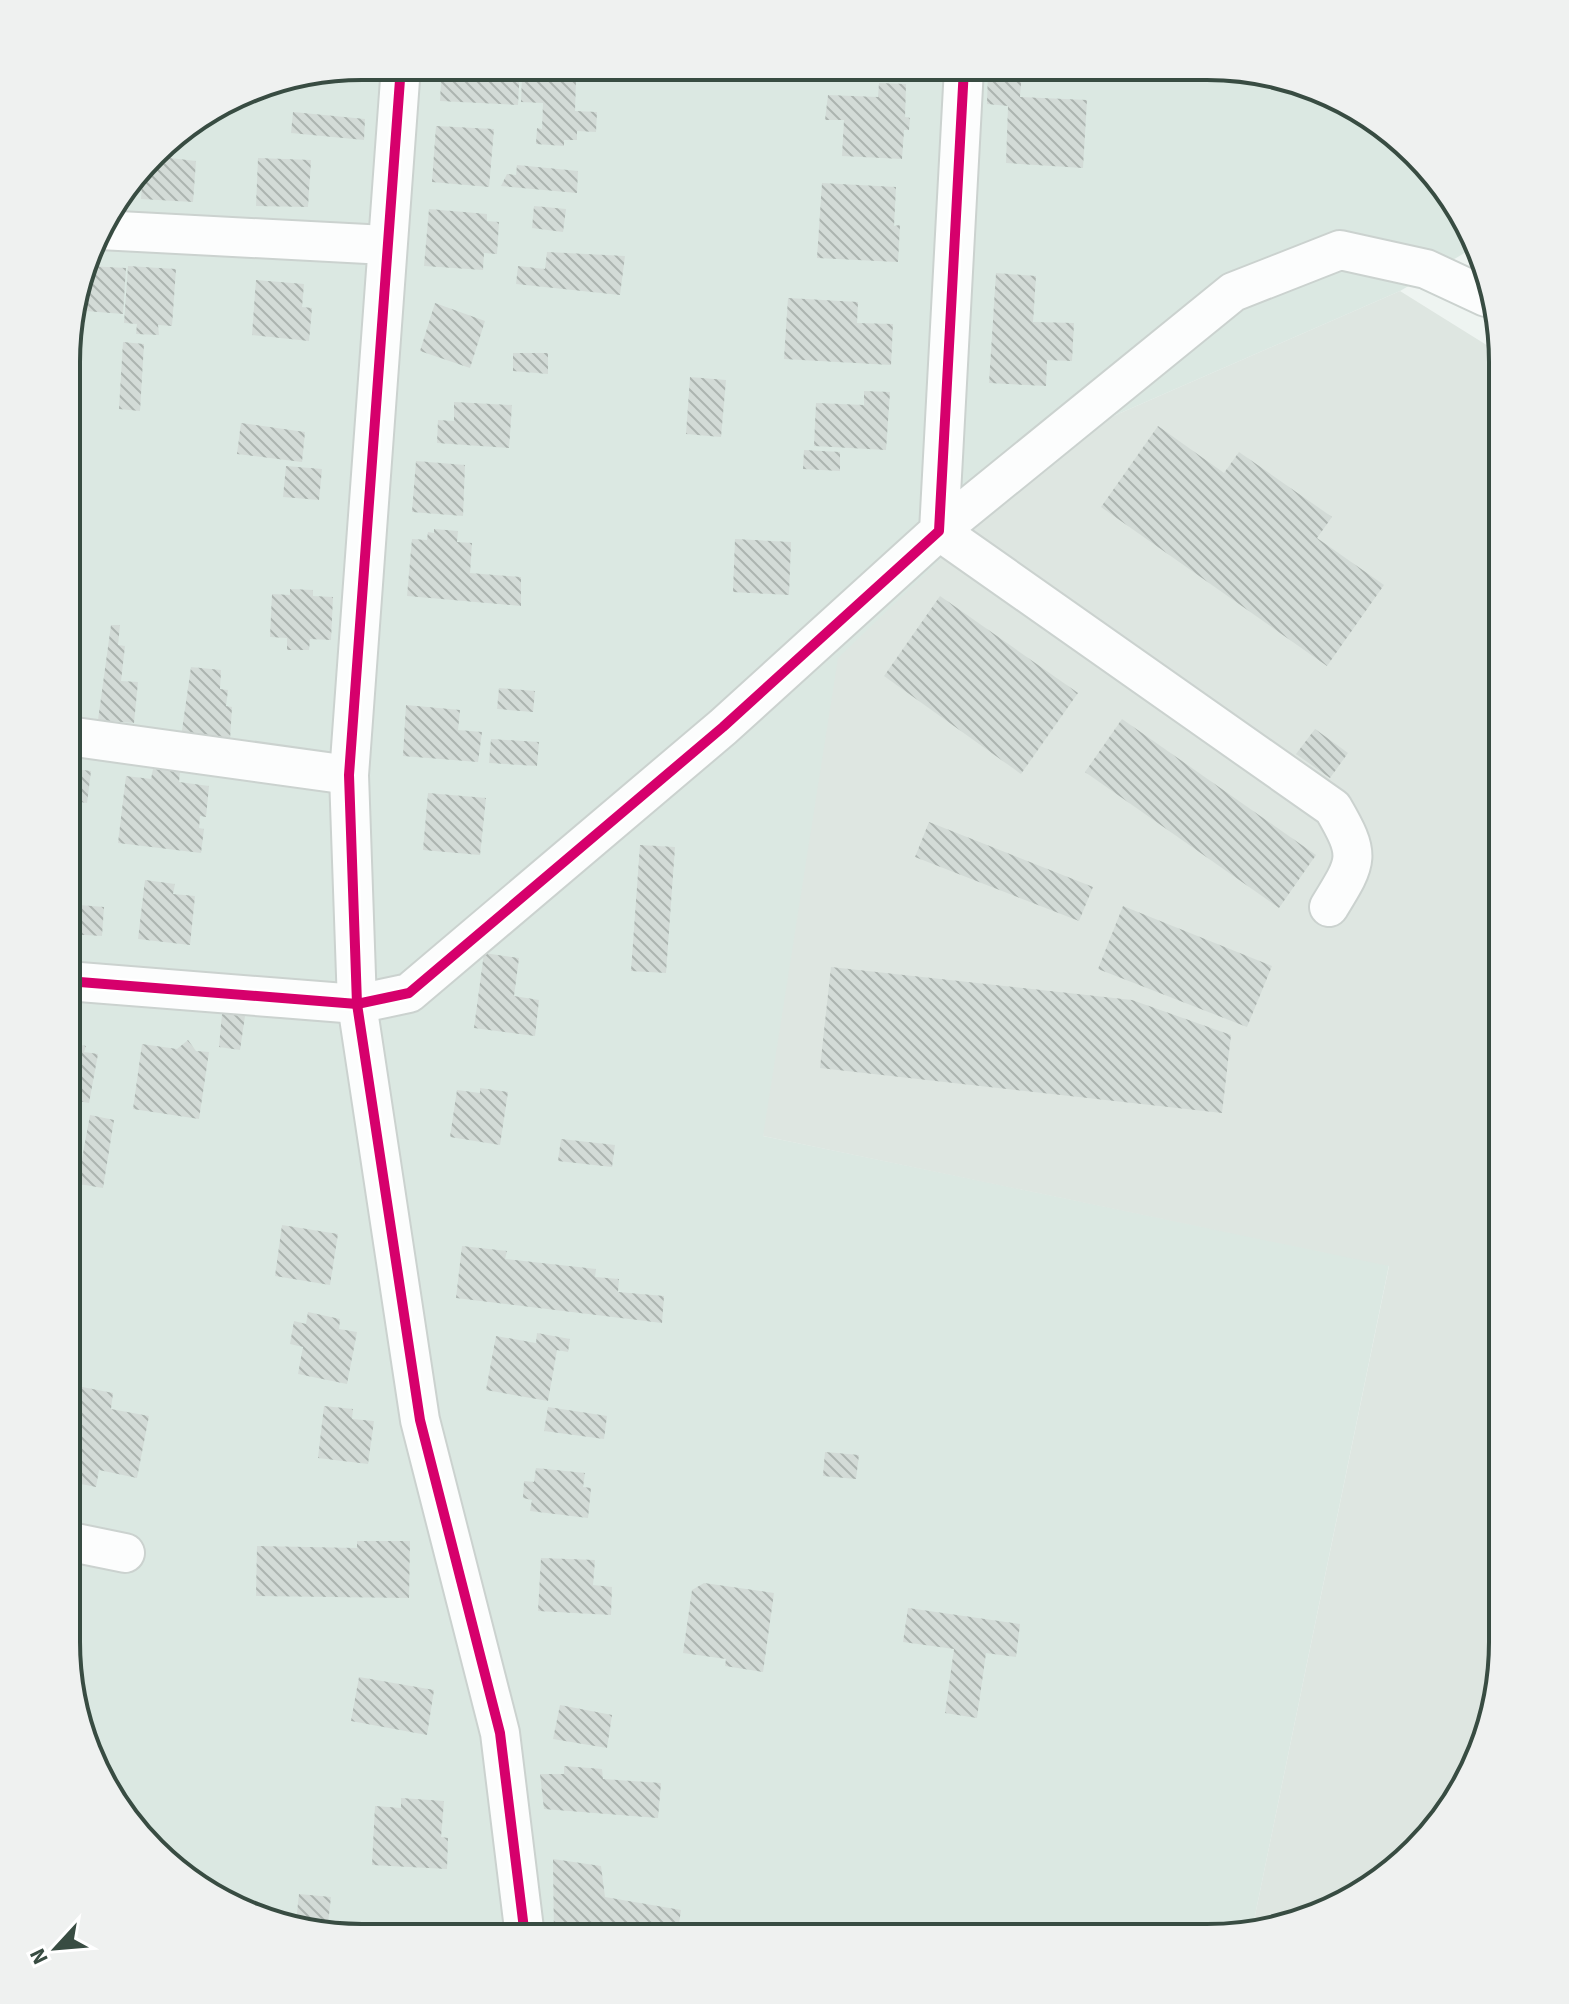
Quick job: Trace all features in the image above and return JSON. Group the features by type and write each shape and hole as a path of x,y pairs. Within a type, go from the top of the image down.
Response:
{"street":[{"path":"939,531 963,80"},
{"path":"400,81 349,775 357,1004 420,1420 500,1733 523,1924"},
{"path":"113,231 386,245"},
{"path":"80,982 357,1004 409,993 723,727 939,531 1233,292 1340,250 1426,269 1481,294"},
{"path":"939,531 1333,808 1353,843 1351,871 1329,907"},
{"path":"80,738 349,775"},
{"path":"80,1544 125,1553"}],"shaded area":[{"path":"343,81 1244,82 1315,101 1364,127 1393,150 1442,205 1467,252 1400,291 1070,435 763,1136 1389,1265 1254,1920 1226,1923 325,1922 254,1903 205,1877 176,1854 127,1799 101,1750 85,1697 80,1642 80,362 85,307 101,254 127,205 150,176 190,138 237,109 307,85"},
{"path":"1400,291 1488,346 1487,1679 1468,1750 1442,1799 1419,1828 1379,1866 1332,1895 1298,1909 1254,1920 1389,1266 763,1136 838,658 1070,435"}],"building":[{"path":"988,80 1021,80 1020,97 1087,100 1083,168 1006,163 1008,106 987,104"},
{"path":"441,81 519,81 518,105 440,101"},
{"path":"522,81 576,81 575,111 597,112 596,132 577,131 577,140 564,140 564,146 536,144 537,128 542,129 543,103 521,102"},
{"path":"879,83 906,84 905,117 910,118 909,130 904,130 902,159 842,156 844,120 825,120 828,95 878,97"},
{"path":"293,112 365,119 364,140 291,133"},
{"path":"436,126 494,129 489,187 432,182"},
{"path":"168,158 196,161 193,202 141,199 142,185"},
{"path":"258,158 311,160 308,207 256,206"},
{"path":"517,165 578,171 577,193 501,186 507,174 516,175"},
{"path":"822,183 896,187 894,226 900,225 898,262 817,258"},
{"path":"534,206 566,209 563,232 532,228"},
{"path":"429,209 487,214 487,221 499,222 497,254 484,253 483,270 424,266"},
{"path":"547,252 625,256 620,295 516,284 518,266 545,269"},
{"path":"97,266 126,268 123,314 84,311"},
{"path":"128,266 176,269 172,326 158,325 159,335 136,334 137,324 124,323"},
{"path":"996,273 1036,276 1033,322 1074,323 1072,361 1047,360 1046,386 989,383"},
{"path":"256,280 304,284 302,307 312,308 309,341 252,335"},
{"path":"788,298 858,302 857,323 893,324 891,365 784,359"},
{"path":"435,303 485,321 470,368 420,351"},
{"path":"123,342 144,344 140,411 119,409"},
{"path":"513,353 548,353 548,374 513,371"},
{"path":"690,377 726,380 721,437 686,434"},
{"path":"864,391 890,392 886,450 814,446 816,403 864,405"},
{"path":"454,402 512,405 509,448 437,443 438,420 454,421"},
{"path":"241,423 305,432 302,462 237,454"},
{"path":"1158,426 1224,473 1239,452 1332,517 1317,538 1384,585 1327,666 1101,507"},
{"path":"804,450 840,452 840,471 803,469"},
{"path":"416,461 465,465 463,516 412,512"},
{"path":"286,466 322,469 319,500 283,497"},
{"path":"434,529 458,531 457,542 472,543 470,573 521,577 521,606 407,596 412,539 427,540 428,532 434,533"},
{"path":"735,539 791,542 789,595 733,592"},
{"path":"290,589 313,590 313,596 333,597 331,640 310,639 309,650 287,650 287,638 270,637 272,594 290,595"},
{"path":"940,596 1078,693 1021,774 884,676"},
{"path":"111,625 120,625 118,645 125,646 121,681 138,682 134,723 98,720"},
{"path":"191,667 221,670 220,689 228,690 226,706 232,707 230,740 181,737"},
{"path":"499,688 535,691 533,712 497,709"},
{"path":"406,705 460,710 458,730 482,732 478,762 403,756"},
{"path":"1122,719 1316,855 1279,908 1085,772"},
{"path":"1315,729 1348,753 1330,778 1296,754"},
{"path":"491,739 539,742 537,766 489,763"},
{"path":"153,769 180,772 179,782 209,786 206,817 200,816 199,828 204,829 201,853 118,843 126,776 151,779"},
{"path":"80,770 91,771 87,803 80,802"},
{"path":"428,793 486,798 480,855 423,850"},
{"path":"929,822 1093,887 1079,921 915,857"},
{"path":"640,845 675,847 666,973 631,971"},
{"path":"145,880 175,884 173,894 195,896 190,945 138,939"},
{"path":"80,905 104,907 102,936 80,935"},
{"path":"1123,906 1272,966 1247,1027 1098,969"},
{"path":"484,953 519,958 514,996 539,1000 535,1036 474,1028"},
{"path":"831,967 1132,1000 1231,1035 1222,1113 820,1068"},
{"path":"222,1014 245,1016 240,1050 219,1047"},
{"path":"188,1040 196,1051 209,1052 199,1119 133,1109 142,1044 177,1049"},
{"path":"80,1045 86,1046 84,1052 98,1054 89,1103 80,1101"},
{"path":"480,1088 508,1092 500,1145 450,1137 457,1090 480,1093"},
{"path":"90,1115 114,1120 103,1188 80,1184"},
{"path":"561,1139 615,1145 612,1167 558,1161"},
{"path":"282,1225 338,1234 330,1285 275,1276"},
{"path":"462,1246 507,1251 505,1259 596,1269 595,1277 619,1279 618,1292 664,1296 662,1323 456,1298"},
{"path":"308,1312 340,1319 339,1329 357,1332 347,1384 298,1374 303,1347 290,1344 294,1321 306,1324"},
{"path":"537,1333 570,1339 568,1352 557,1350 548,1401 486,1390 496,1336 536,1343"},
{"path":"80,1387 113,1393 111,1409 149,1416 137,1478 99,1470 96,1487 80,1484"},
{"path":"324,1406 353,1409 352,1419 374,1421 368,1464 318,1458"},
{"path":"548,1407 607,1416 604,1439 544,1431"},
{"path":"825,1452 859,1455 856,1479 823,1476"},
{"path":"536,1468 585,1473 583,1487 591,1488 588,1518 530,1511 532,1500 523,1498 524,1481 534,1482"},
{"path":"357,1541 410,1541 409,1598 256,1596 257,1546 357,1548"},
{"path":"541,1558 595,1560 593,1585 612,1587 611,1615 538,1611"},
{"path":"704,1583 774,1593 763,1672 725,1666 726,1659 683,1653 692,1590"},
{"path":"908,1608 1020,1624 1016,1657 986,1653 977,1718 945,1713 954,1649 903,1642"},
{"path":"359,1677 434,1690 427,1735 351,1721"},
{"path":"560,1705 612,1715 607,1748 553,1739"},
{"path":"564,1766 602,1769 603,1779 661,1783 658,1818 544,1809 540,1774 564,1774"},
{"path":"401,1798 444,1801 441,1837 448,1838 447,1869 372,1865 375,1806 401,1808"},
{"path":"553,1859 601,1866 605,1897 681,1910 679,1924 554,1924"},
{"path":"299,1894 331,1897 328,1922 297,1916"}],"cycle path":[{"path":"80,982 357,1004 409,993 723,727 939,531 963,80"},
{"path":"400,81 349,775 357,1004 420,1420 500,1733 523,1924"}]}
